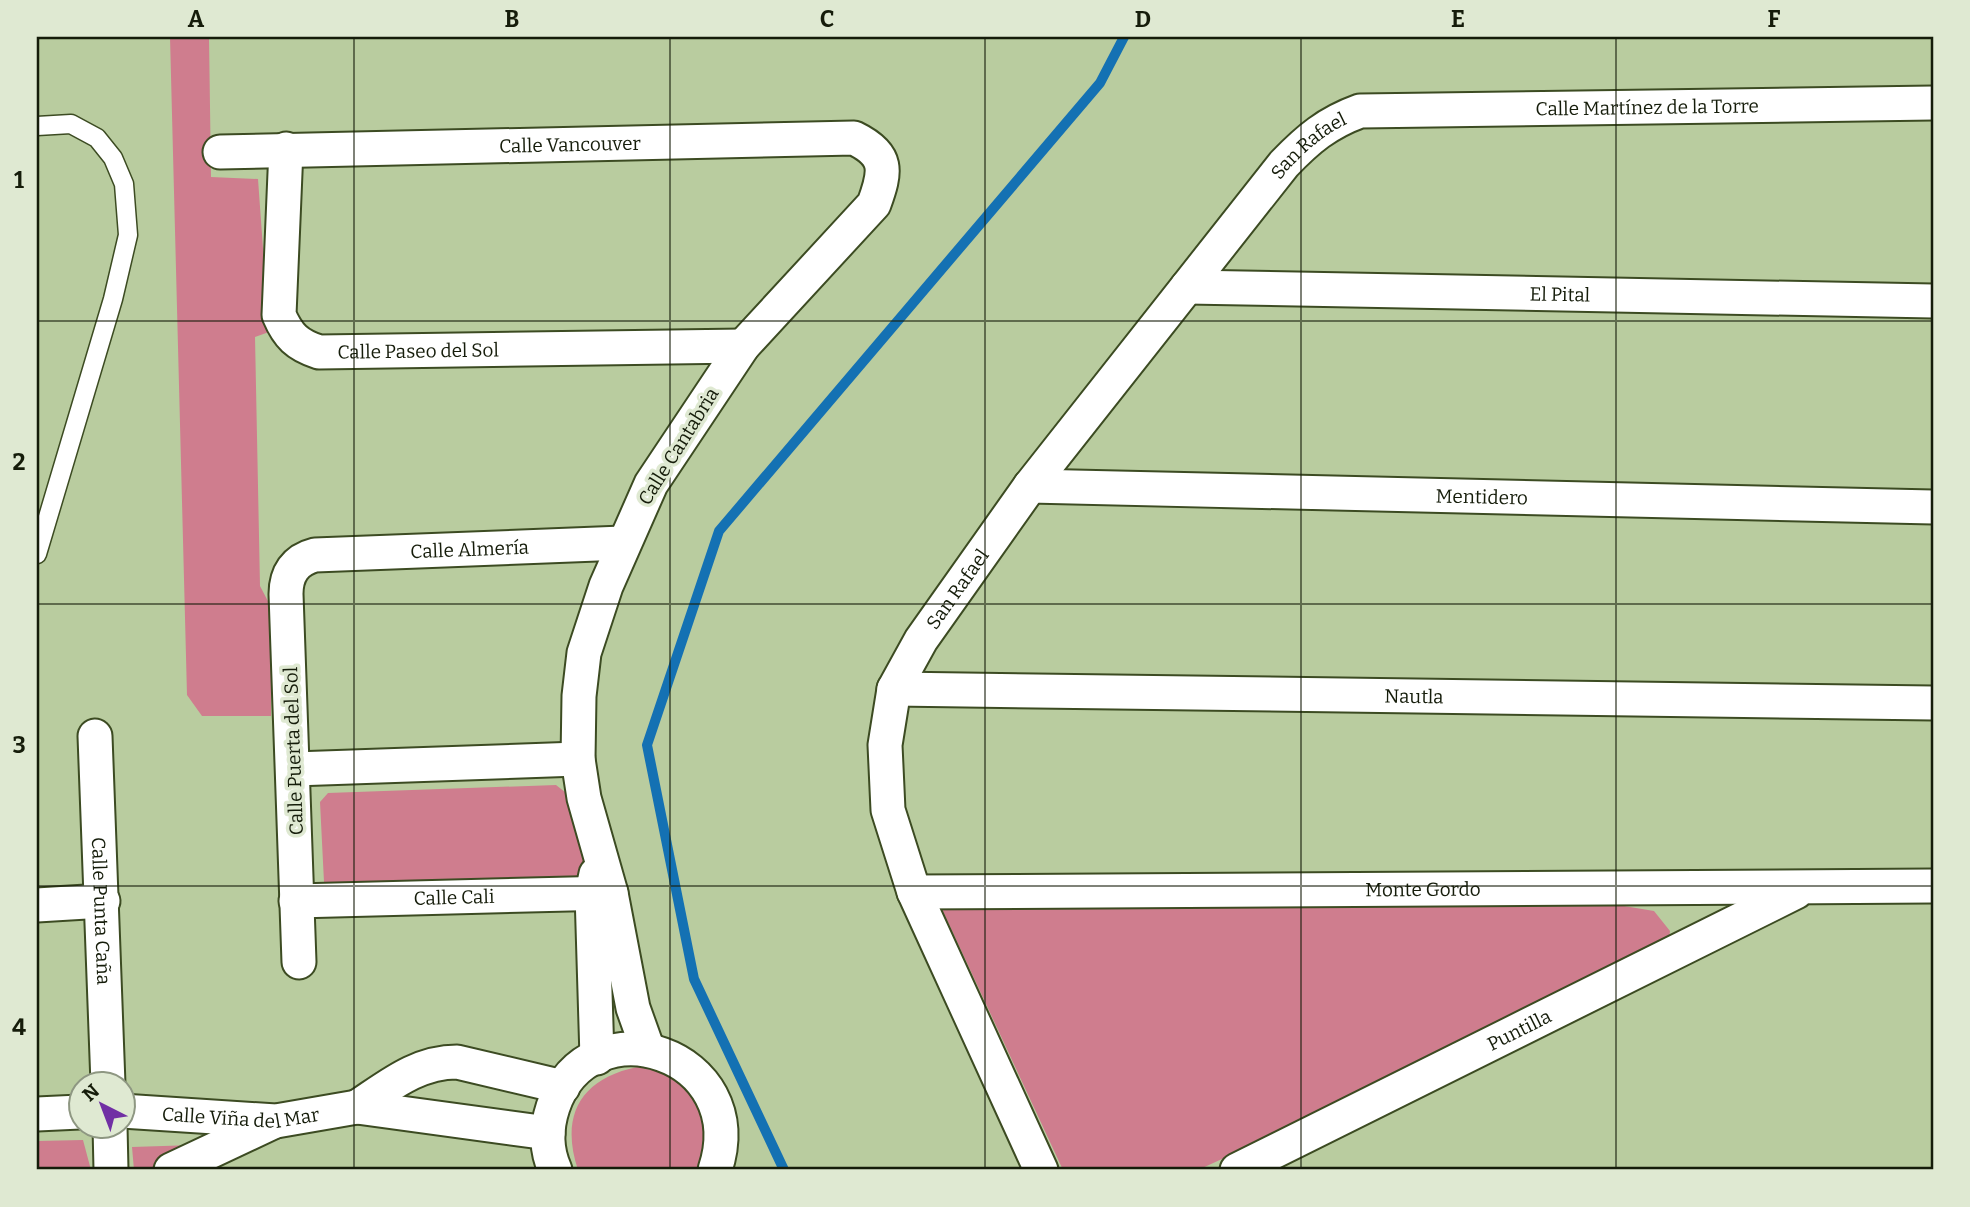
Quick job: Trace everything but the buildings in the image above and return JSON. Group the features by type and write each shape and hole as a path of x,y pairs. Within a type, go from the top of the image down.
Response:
{"street":[{"name":"Calle Martínez de la Torre","path":"1360,111 1933,103"},
{"name":"San Rafael","path":"1041,1170 914,892 888,810 885,745 894,689 921,640 1030,486 1284,164 1312,134 1333,121 1360,111"},
{"name":"Calle Vancouver","path":"220,152 854,138"},
{"name":"Calle Cantabria","path":"597,1058 602,893 600,858 584,799 578,759 579,696 584,653 594,618 623,543 651,484 743,346 874,204 883,179 882,161 872,147 854,138"},
{"name":"Calle Paseo del Sol","path":"286,149 279,315 287,333 302,347 319,352 743,346"},
{"name":"El Pital","path":"1187,287 1933,301"},
{"name":"Mentidero","path":"1030,486 1933,506"},
{"name":"Calle Almería","path":"315,555 623,543"},
{"name":"Calle Puerta del Sol","path":"299,962 286,580 303,558 315,555"},
{"name":"Nautla","path":"894,689 1933,703"},
{"name":"Calle Punta Caña","path":"95,736 108,1070"},
{"path":"294,769 578,759"},
{"name":"Monte Gordo","path":"914,892 1802,889 1933,886"},
{"name":"Puntilla","path":"1237,1170 1802,889"},
{"name":"Calle Cantabria","path":"602,893 633,1008 648,1050"},
{"name":"Calle Cali","path":"296,901 602,893"},
{"path":"37,905 103,901"},
{"path":"555,1170 548,1151 548,1133 550,1117 563,1087 578,1070 597,1058 613,1052 648,1050 666,1054 696,1073 716,1101 723,1136 715,1170"},
{"name":"Calle Viña del Mar","path":"357,1107 421,1066 440,1062 457,1062 563,1087"},
{"name":"Calle Viña del Mar","path":"136,1112 276,1121 357,1107 548,1133"},
{"path":"37,1114 66,1113"},
{"path":"171,1170 276,1121"},
{"path":"110,1140 111,1170"}],"lane":[{"path":"37,125 71,124 97,138 113,158 124,184 128,235 117,286 37,554"}],"shaded area":[{"path":"170,37 209,37 211,177 258,179 269,332 255,337 260,586 271,607 271,716 202,716 187,695"},
{"path":"556,785 570,796 586,875 577,883 336,891 324,882 320,802 328,793"},
{"path":"1624,906 1654,911 1670,931 1667,954 1198,1170 1063,1170 941,907"},
{"path":"637,1067 663,1073 680,1082 707,1119 700,1170 578,1170 572,1133 579,1103 601,1081"},
{"path":"83,1140 91,1170 37,1170 37,1141"},
{"path":"225,1144 154,1170 134,1170 132,1147"}],"waterway":[{"path":"784,1170 694,979 647,745 719,531 1100,83 1124,37"}]}
